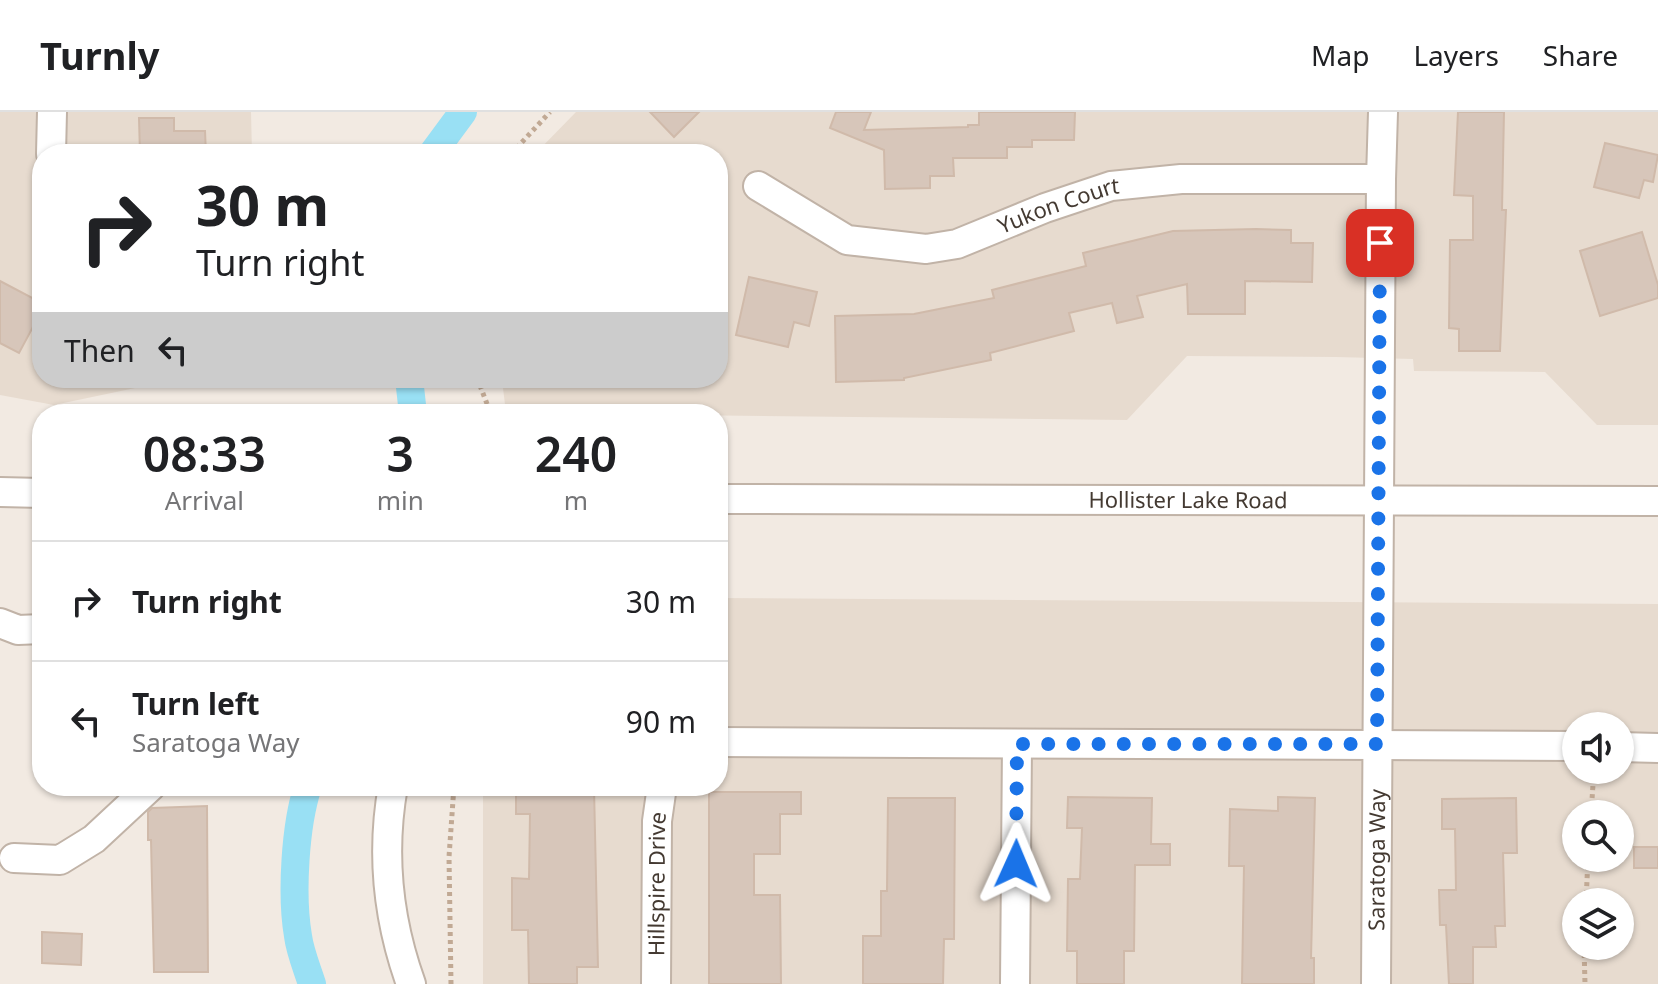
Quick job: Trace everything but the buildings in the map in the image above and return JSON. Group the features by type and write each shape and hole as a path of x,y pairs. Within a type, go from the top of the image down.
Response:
{"street":[{"path":"51,144 52,112"},
{"name":"Saratoga Way","path":"1376,984 1383,112"},
{"name":"Yukon Court","path":"758,186 847,240 926,249 957,244 1045,208 1111,186 1181,179 1381,179"},
{"path":"0,492 32,493"},
{"name":"Hollister Lake Road","path":"728,499 1658,501"},
{"path":"0,623 18,630 32,629"},
{"path":"728,742 1562,746"},
{"path":"1015,984 1017,744"},
{"path":"1634,747 1658,748"},
{"path":"14,858 60,860 94,839 140,796"},
{"path":"391,796 386,853 391,909 401,958 411,984"},
{"name":"Hillspire Drive","path":"656,984 657,821 661,796"}],"path":[{"path":"520,144 550,112"},
{"path":"451,984 449,857 453,796"},
{"path":"1584,960 1585,984"}],"shaded area":[{"path":"0,112 251,112 252,144 32,144 32,388 135,388 59,404 0,395"},
{"path":"576,112 1658,112 1658,425 1597,425 1545,372 1414,371 1413,359 1336,357 1187,356 1127,420 728,416 728,404 505,404 503,388 728,388 728,144 545,144"},
{"path":"728,598 1658,604 1658,984 483,984 483,796 728,796"}],"waterway":[{"path":"439,144 463,112"},
{"path":"410,388 412,404"},
{"path":"306,796 297,840 295,901 299,942 312,984"}],"route":[{"path":"1016,864 1017,744 1377,744 1380,243"}]}
